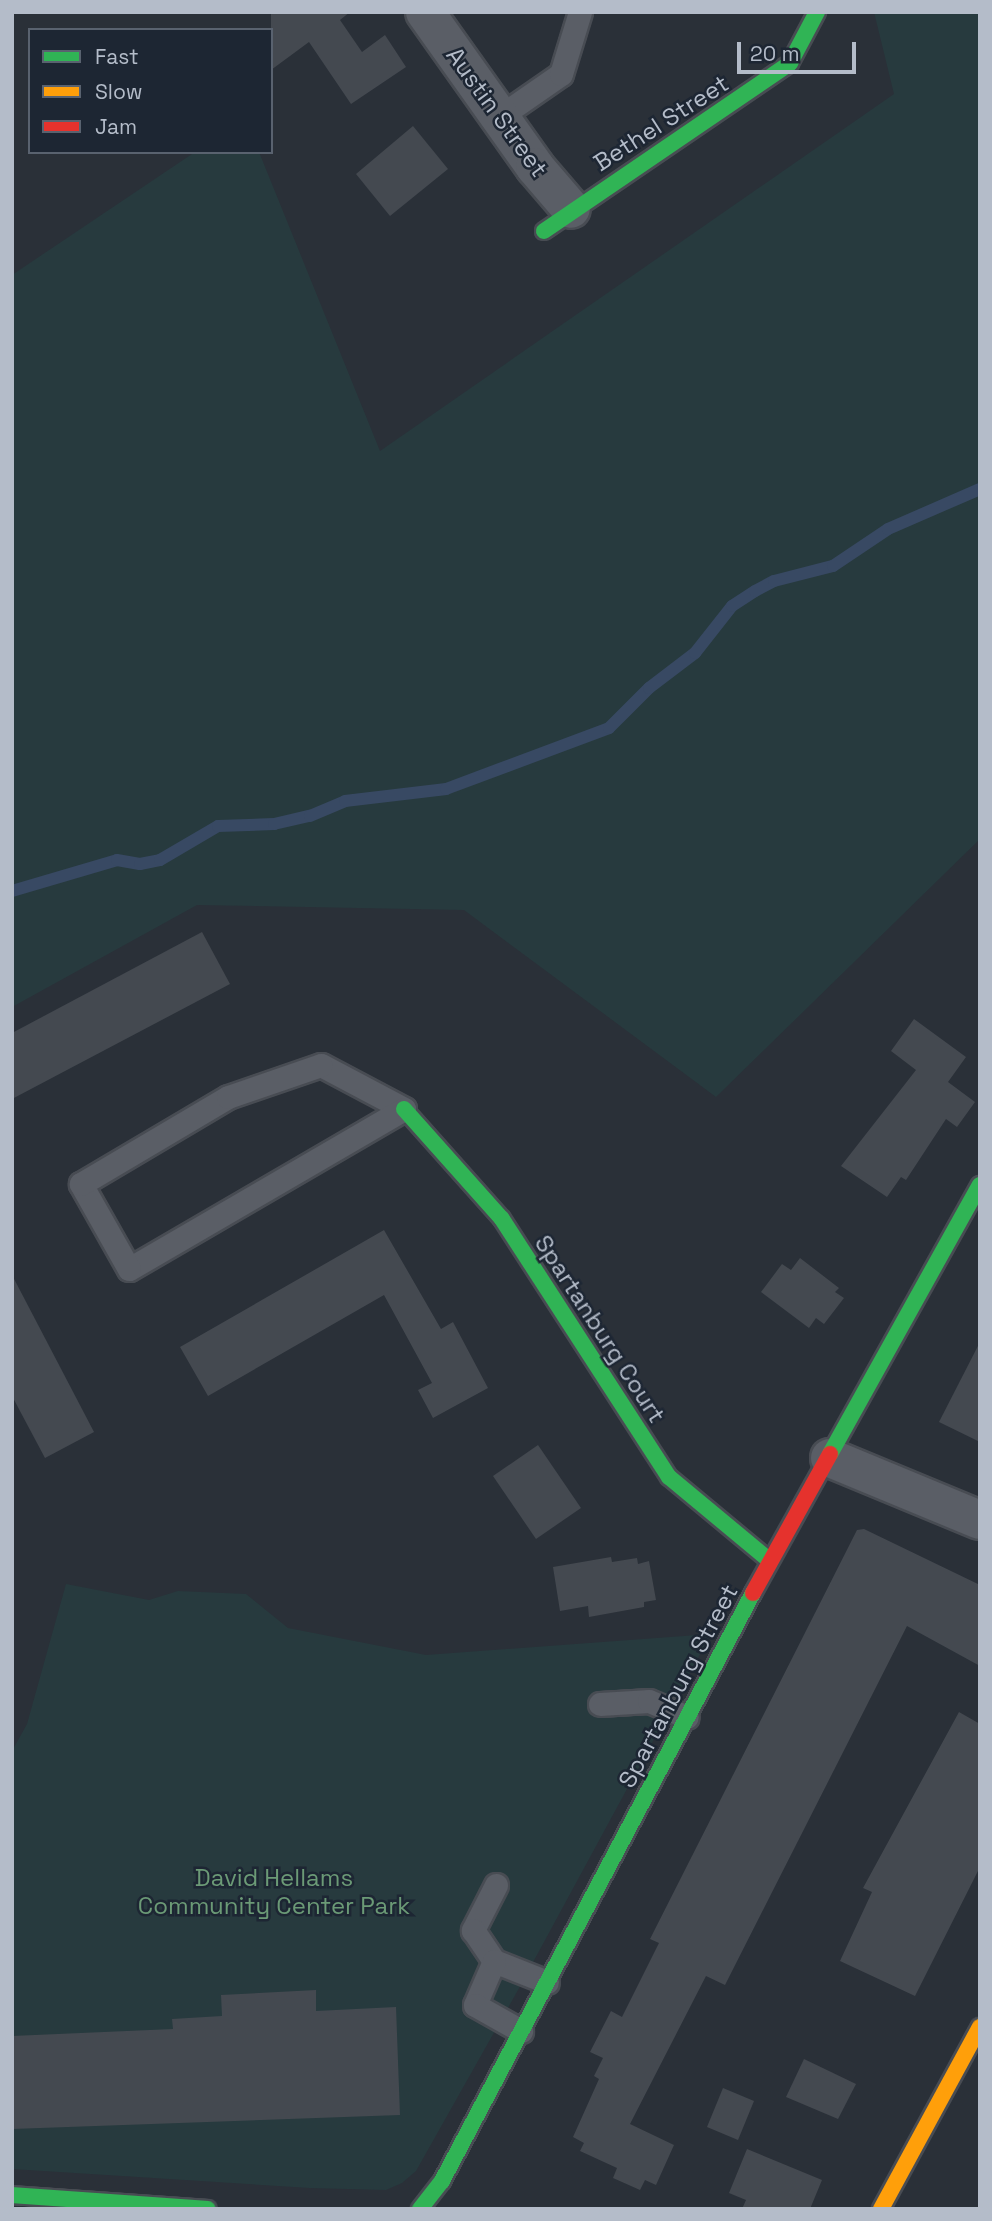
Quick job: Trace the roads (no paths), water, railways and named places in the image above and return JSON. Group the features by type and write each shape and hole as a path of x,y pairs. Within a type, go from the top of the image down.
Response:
{"street":[{"name":"Austin Street","path":"425,12 499,117 558,220"},
{"name":"Bethel Street","path":"558,220 790,63 817,12"},
{"name":"Spartanburg Court","path":"404,1108 502,1219 669,1477 770,1561"},
{"name":"Spartanburg Street","path":"420,2209 442,2181 770,1561 831,1458 980,1185"},
{"path":"831,1458 980,1520"},
{"path":"881,2209 980,2027"},
{"path":"12,2195 207,2209"}],"lane":[{"path":"499,117 561,75 580,12"},
{"path":"321,1065 404,1108 129,1269 81,1184 228,1097 321,1065"},
{"path":"600,1704 649,1701 687,1717"},
{"path":"496,1885 473,1930 494,1961 547,1982"},
{"path":"494,1961 475,2005 521,2031"}],"waterway":[{"path":"12,891 117,860 140,864 160,860 218,826 274,824 310,816 345,801 446,789 609,728 649,688 695,653 732,606 755,591 774,581 833,566 888,529 980,489"}],"park label":[{"name":"David Hellams Community Center Park","path":"274,1892"}]}
